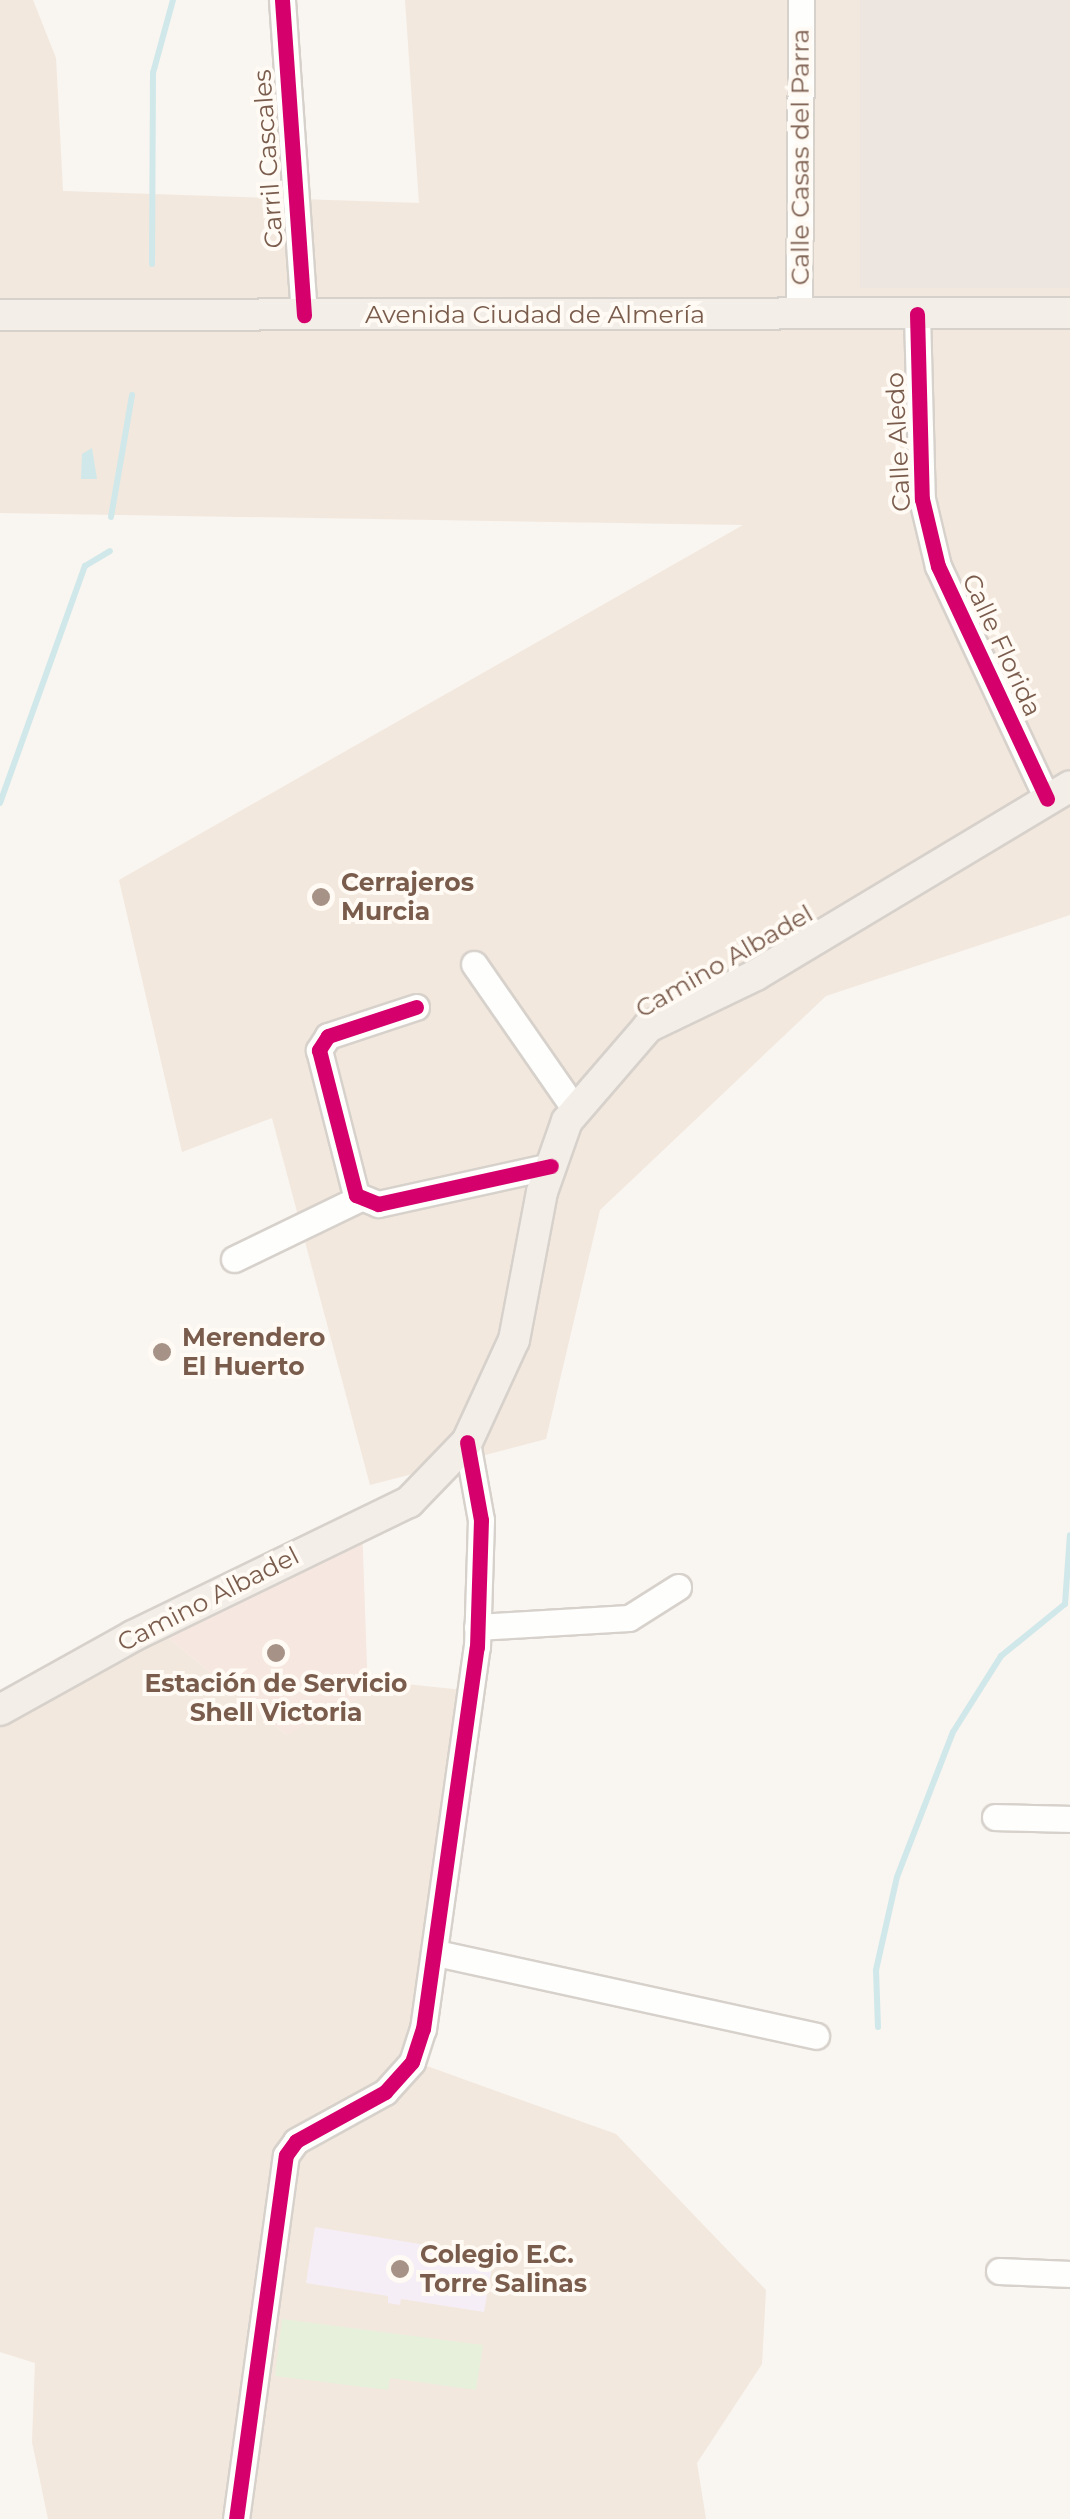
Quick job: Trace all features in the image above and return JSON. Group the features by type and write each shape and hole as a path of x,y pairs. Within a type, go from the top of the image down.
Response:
{"main road":[{"name":"Avenida Ciudad de Almería","path":"0,316 1070,314"},
{"name":"Camino Albadel","path":"0,1710 132,1636 409,1502 468,1442 514,1340 551,1166 576,1111 648,1027 756,975 1058,793"}],"street":[{"name":"Carril Cascales","path":"282,0 304,315"},
{"name":"Calle Casas del Parra","path":"799,314 801,0"},
{"name":"Calle Aledo","path":"917,314 922,498 938,566"},
{"name":"Calle Florida","path":"938,566 1058,793"},
{"path":"474,964 576,1111"},
{"path":"360,1198 319,1050 328,1036 416,1007"},
{"path":"234,1259 360,1198 378,1204 551,1166"},
{"path":"236,2519 286,2154 296,2141 385,2092 412,2062 436,1953 478,1627 481,1520 468,1442"},
{"path":"478,1627 629,1618 678,1587"},
{"path":"996,1816 1070,1819"},
{"path":"436,1953 816,2036"},
{"path":"998,2271 1070,2274"}],"shaded area":[{"path":"0,0 33,0 56,58 63,191 419,203 405,0 1070,0 1070,915 826,996 600,1210 546,1439 370,1485 272,1118 182,1152 119,880 743,525 0,513"},
{"path":"860,0 1070,0 1070,288 860,288"},
{"name":"Estación de Servicio Shell Victoria","path":"362,1524 368,1694 286,1735 154,1626"},
{"path":"154,1626 286,1735 367,1680 473,1691 413,2061 616,2134 766,2290 762,2364 697,2463 706,2519 48,2519 32,2442 35,2363 0,2352 0,1712"},
{"name":"Colegio E.C. Torre Salinas","path":"315,2227 494,2256 484,2312 401,2299 400,2305 388,2303 388,2296 306,2283"}],"green space":[{"path":"282,2319 483,2345 476,2390 390,2378 388,2390 275,2376"}],"water":[{"path":"92,448 97,479 81,479 82,454"}],"waterway":[{"path":"152,264 153,73 173,0"},
{"path":"111,517 132,395"},
{"path":"0,803 85,566 110,551"},
{"path":"878,2027 876,1970 897,1877 953,1732 1001,1656 1065,1604 1070,1535"}],"cycle path":[{"path":"282,0 304,315"},
{"path":"917,314 922,499 938,566 1047,799"},
{"path":"416,1007 328,1036 319,1050 356,1195 378,1204 551,1166"},
{"path":"236,2519 286,2155 296,2141 385,2092 412,2062 423,2029 477,1647 481,1520 467,1442"}],"place":[{"name":"Cerrajeros Murcia","path":"321,897"},
{"name":"Merendero El Huerto","path":"162,1352"},
{"name":"Estación de Servicio Shell Victoria","path":"276,1653"},
{"name":"Colegio E.C. Torre Salinas","path":"400,2269"}]}
